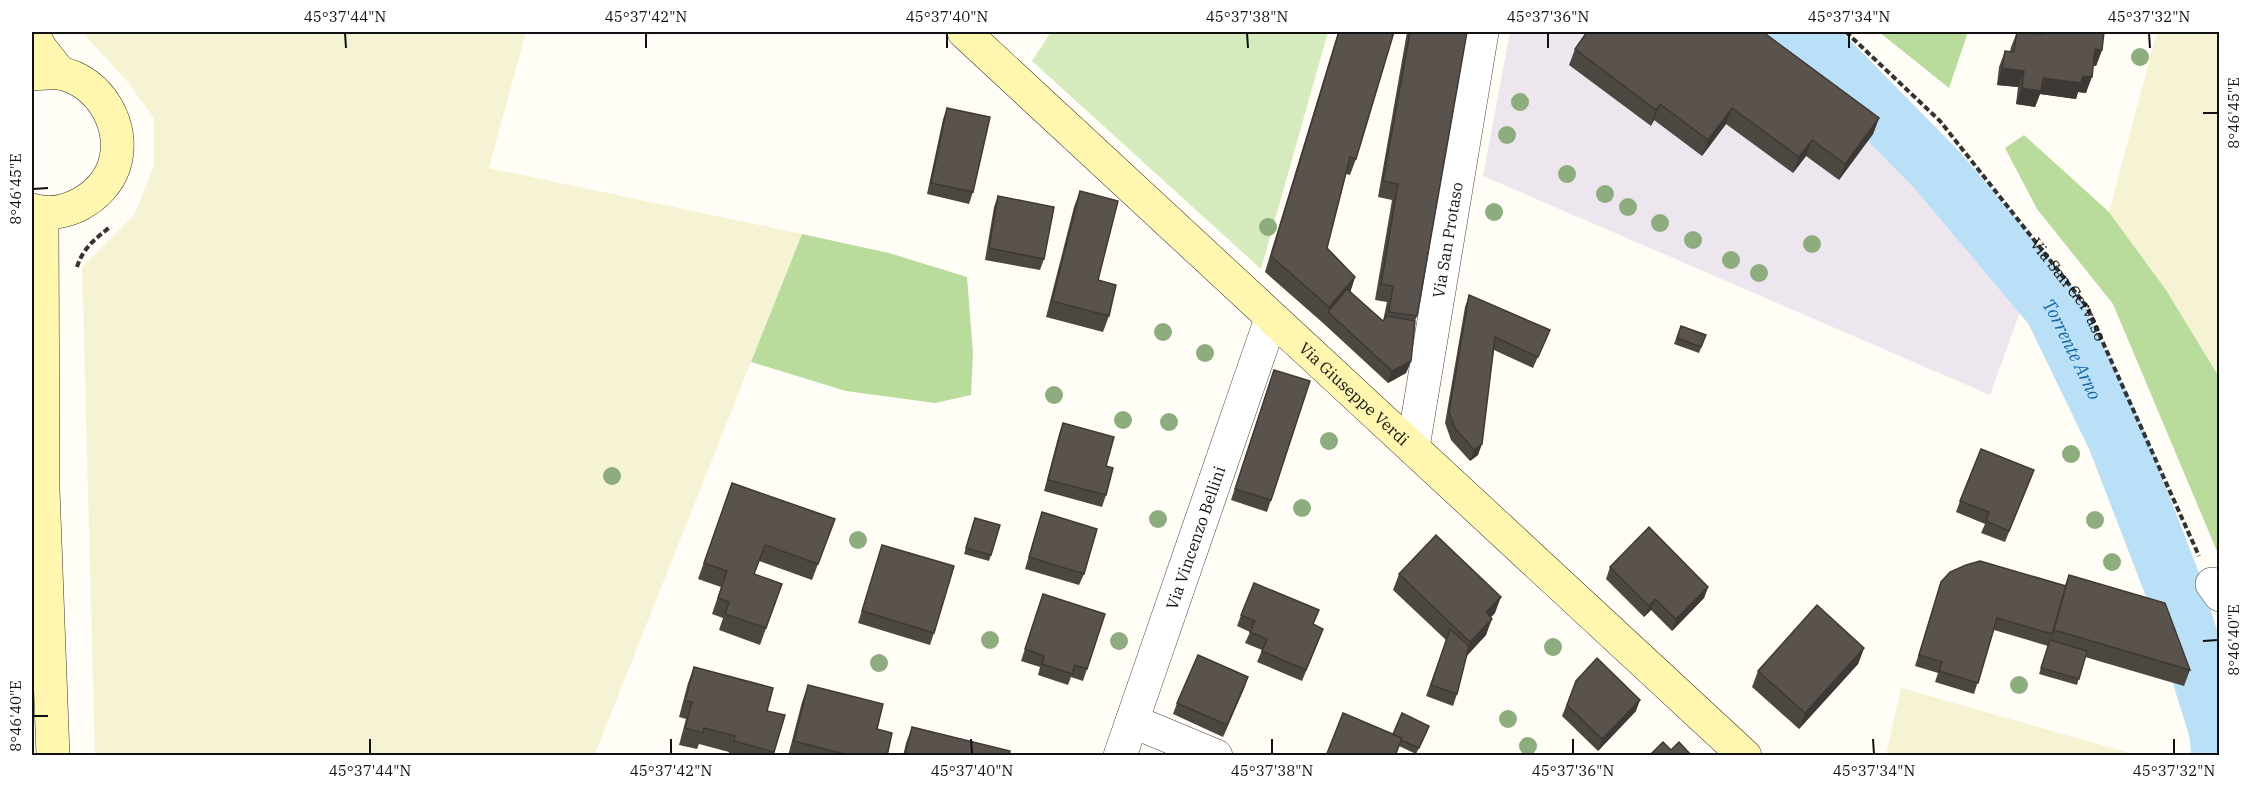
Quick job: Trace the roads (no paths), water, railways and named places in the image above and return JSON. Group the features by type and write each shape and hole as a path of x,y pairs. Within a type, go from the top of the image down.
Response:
{"street":[{"name":"Via Giuseppe Verdi","path":"964,32 1745,756"},
{"name":"Via San Protaso","path":"1413,447 1482,32"},
{"path":"32,33 41,49 46,74 88,85 108,107 117,136 114,166 98,192 72,209 37,211 43,489 53,756"},
{"name":"Via Vincenzo Bellini","path":"1120,756 1271,319"},
{"path":"1132,721 1216,756"}],"waterway":[{"name":"Torrente Arno","path":"1790,32 1825,56 1938,171 2053,308 2116,438 2173,586 2218,731 2220,751"}]}
